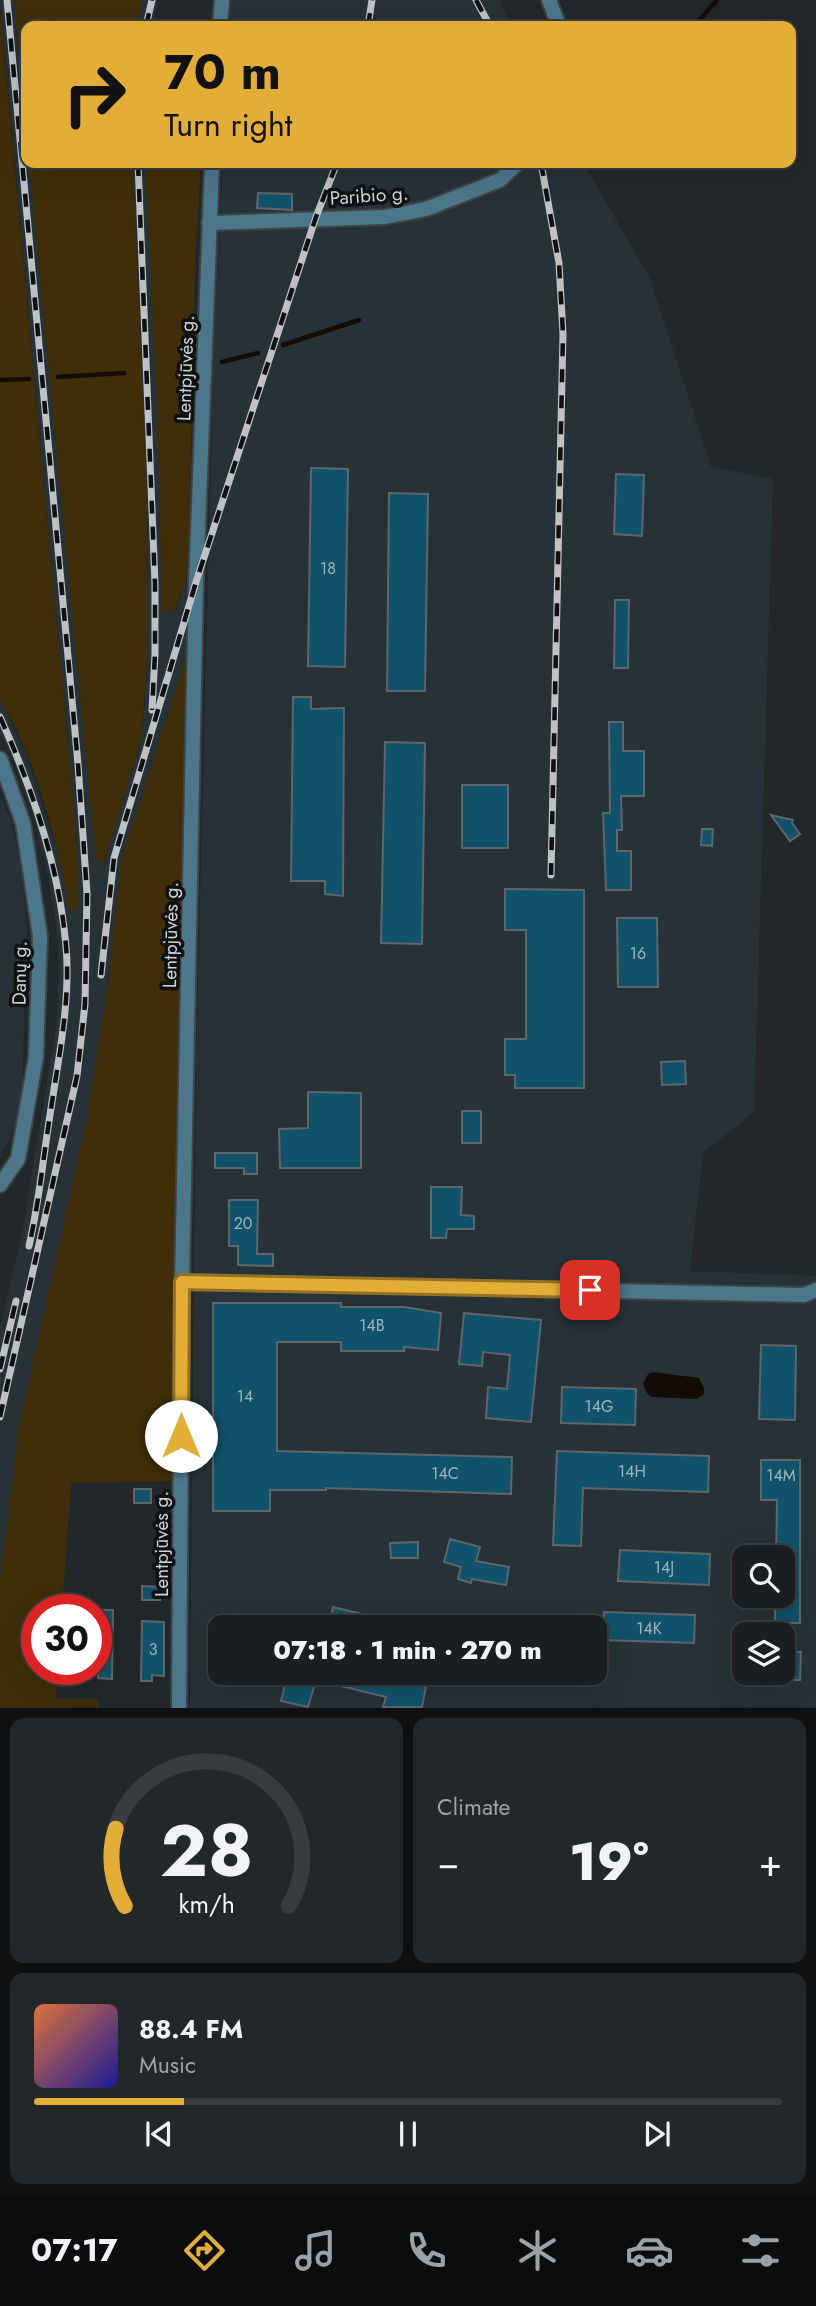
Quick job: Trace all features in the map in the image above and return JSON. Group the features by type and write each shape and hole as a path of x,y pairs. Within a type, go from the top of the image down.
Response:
{"street":[{"path":"220,21 222,0"},
{"path":"549,0 557,21"},
{"name":"Lentpjūvės g.","path":"179,1707 182,1282 197,568 212,168"},
{"name":"Paribio g.","path":"209,223 384,216 426,209 500,180 513,168"},
{"name":"Danų g.","path":"0,760 23,822 40,936 36,1057 18,1159 0,1185"},
{"path":"182,1282 804,1295 816,1290"}],"shaded area":[{"path":"0,0 14,0 21,77 21,168 29,168 96,861 105,861 141,740 148,655 147,501 133,168 145,168 157,399 162,610 176,612 186,579 188,651 121,861 109,979 87,1118 19,1427 0,1580 0,1329 22,1234 57,1021 59,947 48,872 15,764 0,733 0,699 26,754 60,861 78,903 76,832"},
{"path":"14,0 142,0 139,21 21,21 21,77"},
{"path":"142,0 158,0 154,21 139,21"},
{"path":"231,0 499,0 509,21 230,21"},
{"path":"0,8 76,832 78,903 74,912 69,908 58,854 35,774 0,699"},
{"path":"29,168 133,168 147,501 148,655 141,740 104,862 96,861"},
{"path":"145,168 201,168 195,261 189,541 186,579 175,612 162,611 157,399"},
{"path":"223,168 586,168 649,276 711,467 773,479 754,1112 703,1153 690,1271 816,1276 816,1707 190,1708 196,1068 214,330"},
{"path":"188,651 172,1481 71,1483 63,1594 21,1594 21,1685 57,1685 56,1699 98,1699 98,1707 0,1708 0,1580 19,1427 87,1118 109,979 121,861"},
{"path":"0,795 12,824 22,877 27,928 22,1093 15,1127 0,1158"},
{"path":"653,1372 699,1378 704,1394 697,1399 652,1397 643,1384 648,1374"}],"building":[{"path":"258,193 292,194 292,210 257,208"},
{"path":"311,468 348,469 345,667 308,666"},
{"path":"616,474 644,475 642,536 614,534"},
{"path":"389,493 428,494 425,691 387,691"},
{"path":"615,600 629,600 628,668 614,668"},
{"path":"293,697 311,697 311,709 344,708 343,896 325,894 325,881 291,881"},
{"path":"609,722 623,722 623,751 644,751 644,796 621,796 622,830 617,830 617,851 631,851 631,890 606,890 603,813 610,813"},
{"path":"385,742 425,743 422,944 381,943"},
{"path":"462,785 508,785 508,848 462,848"},
{"path":"771,815 793,820 792,823 800,834 790,841"},
{"path":"702,829 713,829 712,846 701,845"},
{"path":"505,889 584,890 584,1088 515,1088 515,1075 505,1075 505,1039 526,1039 526,930 505,930"},
{"path":"617,918 657,918 658,987 618,987"},
{"path":"685,1061 686,1084 662,1085 661,1062"},
{"path":"308,1092 361,1093 361,1168 280,1168 279,1129 308,1128"},
{"path":"462,1111 481,1111 481,1143 462,1143"},
{"path":"215,1153 257,1153 257,1174 244,1174 244,1168 215,1168"},
{"path":"431,1187 462,1187 461,1215 474,1216 474,1229 447,1229 446,1238 431,1238"},
{"path":"229,1200 258,1200 257,1254 273,1254 273,1266 238,1265 238,1246 229,1246"},
{"path":"213,1303 341,1303 341,1307 404,1307 441,1313 438,1350 404,1347 404,1351 341,1351 341,1342 277,1342 277,1451 512,1457 511,1494 326,1488 270,1490 270,1511 213,1511"},
{"path":"464,1313 541,1320 531,1422 486,1418 488,1387 507,1389 510,1355 483,1352 482,1366 459,1364"},
{"path":"761,1345 796,1346 795,1420 759,1419"},
{"path":"562,1387 636,1389 635,1425 561,1423"},
{"path":"557,1451 709,1456 708,1492 583,1488 581,1546 553,1545"},
{"path":"761,1460 800,1460 800,1623 775,1622 775,1608 795,1608 795,1545 776,1545 777,1500 761,1500"},
{"path":"134,1489 151,1489 151,1503 134,1503"},
{"path":"450,1539 480,1547 476,1561 509,1567 506,1585 472,1579 471,1583 458,1579 461,1567 444,1562"},
{"path":"418,1542 418,1558 391,1558 390,1543"},
{"path":"620,1550 710,1554 709,1585 618,1581"},
{"path":"142,1586 160,1587 160,1600 142,1600"},
{"path":"333,1607 366,1615 331,1615"},
{"path":"112,1610 113,1610 112,1679"},
{"path":"604,1612 695,1615 694,1643 607,1640 607,1615 604,1615"},
{"path":"142,1621 164,1622 164,1676 152,1675 152,1681 141,1681"},
{"path":"795,1652 801,1652 800,1680 795,1680"},
{"path":"285,1685 315,1685 308,1707 281,1701"},
{"path":"337,1685 426,1687 422,1707 383,1707 386,1697"}],"waterway":[{"path":"698,21 717,0"},
{"path":"283,345 359,320"},
{"path":"222,362 258,353"},
{"path":"58,377 124,373"},
{"path":"0,380 29,379"}],"railway":[{"path":"7,0 21,151"},
{"path":"147,21 152,0"},
{"path":"369,21 372,0"},
{"path":"476,0 487,21"},
{"path":"0,1417 77,1076 85,1004 87,893 78,764 23,168"},
{"path":"138,168 155,584 152,710"},
{"path":"101,975 114,858 196,582 316,217 335,168"},
{"path":"542,168 559,263 563,334 551,875"},
{"path":"0,717 43,829 63,916 66,946 67,988 63,1030 29,1246"},
{"path":"0,1369 16,1301"}],"route":[{"path":"181,1436 182,1282 590,1290"}]}
